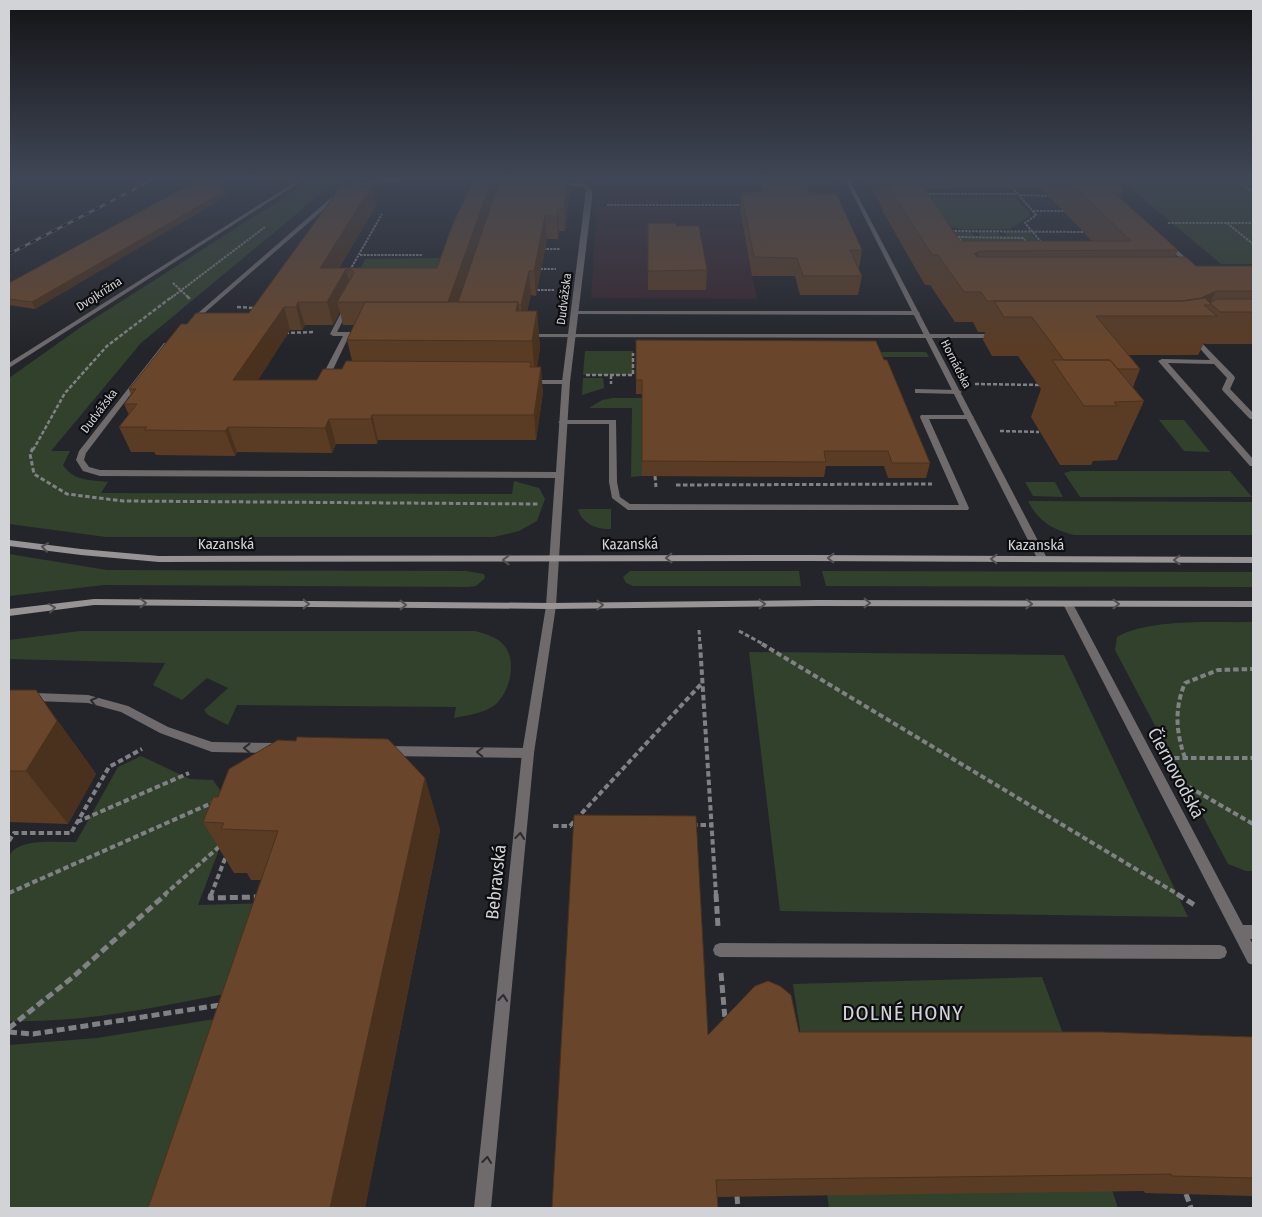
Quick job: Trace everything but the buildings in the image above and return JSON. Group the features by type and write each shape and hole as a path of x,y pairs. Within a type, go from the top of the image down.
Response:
{"main road":[{"name":"Kazanská","path":"9,542 81,552 159,559 554,560 810,558 1253,560"},
{"path":"9,613 94,602 551,606 818,603 1253,604"}],"street":[{"name":"Dvojkrížna","path":"9,366 212,236"},
{"path":"185,327 291,236"},
{"name":"Dudvážska","path":"554,560 562,422 583,236"},
{"name":"Hornádska","path":"877,236 958,392 1042,560"},
{"path":"1160,238 1197,270"},
{"path":"350,302 333,334 376,334"},
{"path":"574,312 917,313"},
{"path":"1188,332 1231,378 1226,389 1253,418"},
{"path":"333,381 324,381 346,334"},
{"path":"518,335 1006,336"},
{"name":"Dudvážska","path":"173,338 143,372 82,453 80,460 86,469 100,473 558,475"},
{"path":"1216,362 1162,361 1253,464"},
{"path":"517,382 566,382"},
{"path":"918,391 958,392"},
{"path":"562,422 612,422 613,482 616,498 628,507 964,508 924,417 970,417"},
{"name":"Bebravská","path":"482,1208 528,753 551,606 554,560"},
{"name":"Čiernovodská","path":"1068,604 1246,932 1253,958"},
{"path":"9,696 88,699 124,709 164,730 212,747 291,749"},
{"path":"371,750 528,753"},
{"path":"720,950 1220,952"}],"path":[{"path":"254,236 108,346 65,393 30,454 34,474 67,494 123,502 557,504"},
{"path":"346,278 370,236"},
{"path":"1035,236 1042,243"},
{"path":"1243,236 1253,244"},
{"path":"958,238 978,238 1006,238 1024,238 1040,258 974,258 958,238"},
{"path":"540,249 560,249"},
{"path":"360,255 422,254"},
{"path":"159,269 203,312"},
{"path":"536,269 556,269"},
{"path":"532,290 554,290"},
{"path":"236,307 262,308"},
{"path":"280,333 315,333 319,325"},
{"path":"583,375 633,375 633,351"},
{"path":"611,375 611,384"},
{"path":"967,384 1050,384"},
{"path":"992,431 1039,432"},
{"path":"655,476 656,485"},
{"path":"676,485 940,484"},
{"path":"699,630 725,1028"},
{"path":"739,630 780,652 1196,906"},
{"path":"1184,758 1177,739 1177,709 1178,698 1185,682 1218,670 1253,669"},
{"path":"570,826 702,683"},
{"path":"9,841 14,833 71,833 109,767 142,749"},
{"path":"1169,758 1253,758"},
{"path":"77,822 189,773"},
{"path":"1182,782 1253,824"},
{"path":"9,893 224,798"},
{"path":"683,825 712,825"},
{"path":"553,826 580,826"},
{"path":"9,1028 73,977 228,839"},
{"path":"229,848 210,898 267,897"},
{"path":"9,1032 33,1034 225,1004"},
{"path":"1186,1194 1191,1208"},
{"path":"737,1196 738,1208"}],"shaded area":[{"path":"595,236 744,236 757,299 591,298"}],"green space":[{"path":"224,236 270,236 141,343 51,451 70,451 63,465 67,470 83,479 108,482 101,493 512,494 514,481 539,488 545,499 537,521 519,531 494,537 106,537 9,524 9,378 81,327"},
{"path":"951,236 1033,236 1056,264 992,260"},
{"path":"1187,236 1253,236 1253,264 1221,264"},
{"path":"440,258 431,284 353,284 365,259"},
{"path":"585,351 633,351 633,375 583,375"},
{"path":"878,352 926,352 929,357 880,357"},
{"path":"583,378 603,378 604,388 582,395"},
{"path":"642,398 642,476 631,477 632,408 589,408 602,400"},
{"path":"1159,420 1184,420 1210,452 1184,451"},
{"path":"1071,471 1230,471 1252,497 1080,497 1064,473"},
{"path":"1025,482 1055,482 1063,497 1033,496"},
{"path":"1028,501 1253,502 1253,535 1074,535 1047,524"},
{"path":"578,509 611,509 611,529 590,525 582,518"},
{"path":"9,554 107,570 466,571 484,574 485,578 476,586 468,587 104,585 9,596"},
{"path":"630,571 799,571 801,586 633,586 626,583 623,577"},
{"path":"822,571 1253,572 1253,587 826,586"},
{"path":"1201,622 1253,622 1253,871 1246,871 1228,864 1115,650 1117,637 1147,627"},
{"path":"80,631 475,631 493,637 503,644 508,651 511,667 505,692 495,705 480,712 454,718 456,707 237,705 228,725 208,715 204,710 228,688 207,678 182,700 153,685 165,663 9,659 9,640"},
{"path":"749,652 1064,655 1188,917 780,911"},
{"path":"141,756 190,779 213,780 234,810 198,905 274,903 245,990 98,1016 39,1021 9,1021 9,856 14,850 30,843 76,842 118,767"},
{"path":"1042,977 1066,1042 803,1050 793,984"},
{"path":"215,1019 167,1208 9,1208 9,1045 97,1038"},
{"path":"1112,1190 1118,1208 829,1208 827,1194"}],"railway":[{"path":"9,254 44,236"}],"district":[{"name":"DOLNÉ HONY","path":"903,1013"}]}
